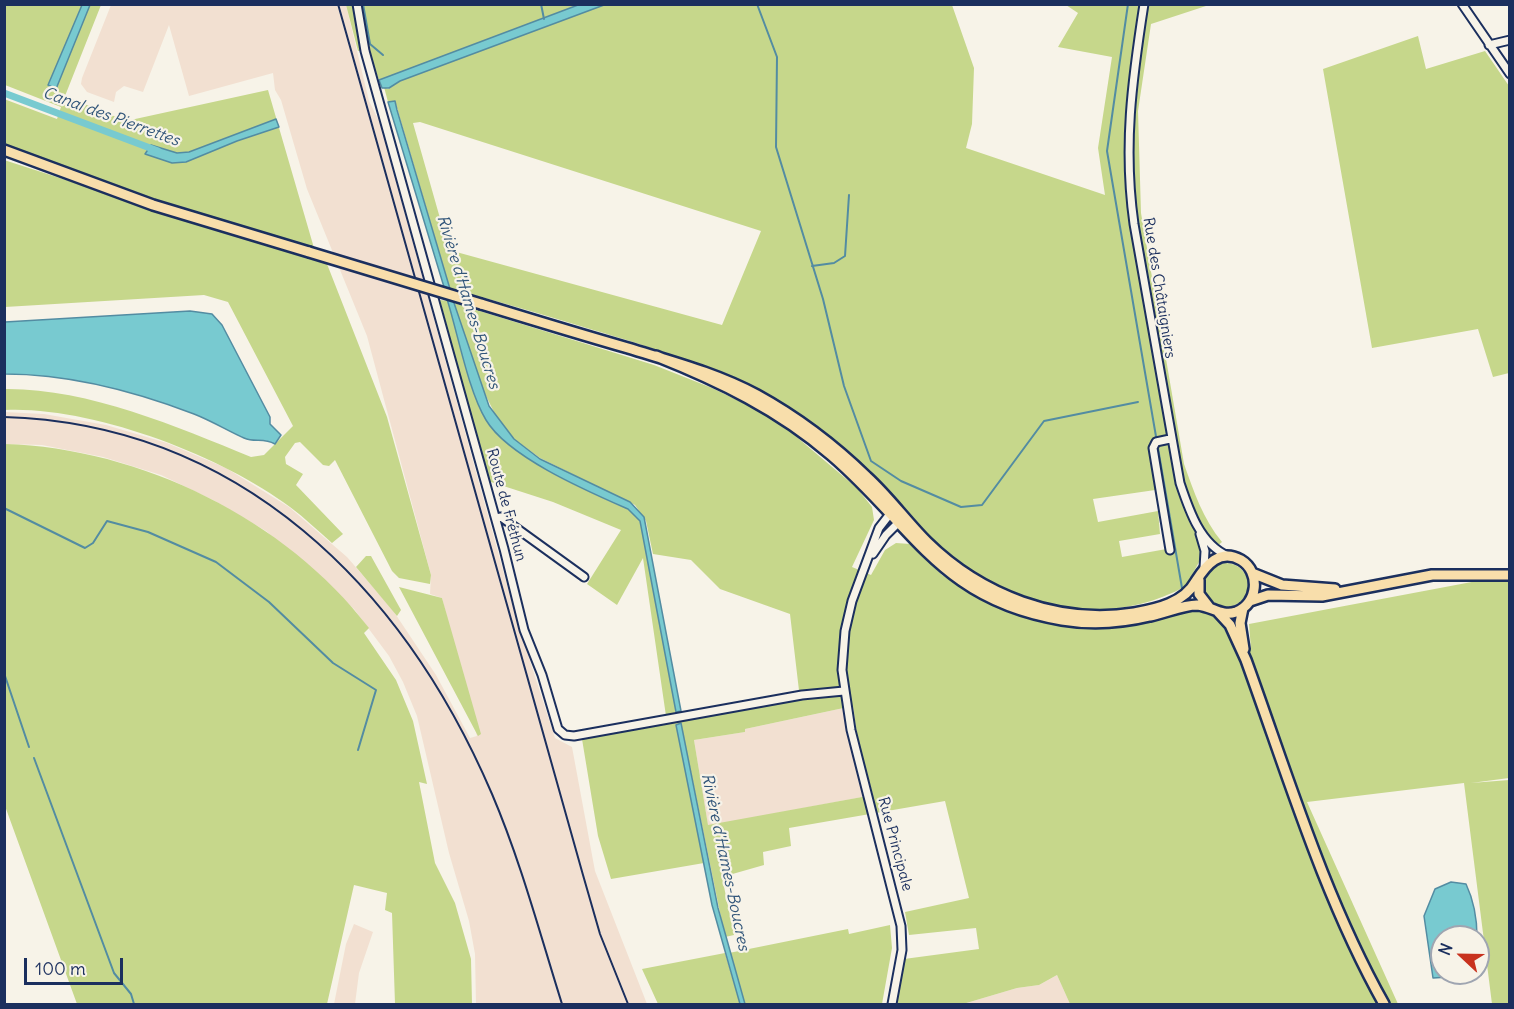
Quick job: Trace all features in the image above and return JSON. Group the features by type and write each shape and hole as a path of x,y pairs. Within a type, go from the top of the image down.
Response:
{"main road":[{"path":"4,150 153,205 710,373 780,409 844,456 901,520 931,558 956,578 997,601 1029,613 1066,620 1101,623 1145,617 1192,606 1233,613 1264,596 1315,597 1432,575 1509,575"},
{"path":"901,520 943,556 975,579 1012,599 1063,613 1110,616 1155,608 1183,596 1204,568 1217,558 1230,557 1244,562 1252,573 1255,587 1240,623 1246,660"},
{"path":"1252,573 1271,583 1293,587 1356,588"},
{"path":"1199,577 1199,594 1230,625 1246,660 1330,891 1384,1005"}],"street":[{"name":"Route de Fréthun","path":"357,4 372,73 496,518 526,636 542,675 558,728 564,735 576,736 802,695 844,691"},
{"name":"Rue des Châtaigniers","path":"1144,4 1130,95 1127,159 1163,440 1195,520 1213,547 1230,557"},
{"path":"1462,4 1509,74"},
{"path":"1489,45 1509,40"},
{"path":"1163,440 1154,455 1170,550"},
{"path":"862,575 879,528 892,510"},
{"path":"496,518 501,517 584,577"},
{"path":"862,575 878,546 901,520"},
{"path":"1195,520 1204,547 1204,568"},
{"name":"Rue Principale","path":"862,575 845,631 844,691 901,926 902,950 892,1005"}],"shaded area":[{"path":"111,5 346,5 369,101 380,123 517,621 555,738 572,747 595,871 647,1004 476,1004 475,954 469,921 449,853 417,716 389,656 354,609 266,531 213,500 161,475 103,457 42,445 5,444 4,412 44,414 106,425 167,443 226,468 289,507 347,557 392,609 436,675 470,738 477,736 442,598 430,594 431,575 367,336 307,189 281,100 275,90 273,73 189,96 169,25 143,92 124,86 116,92 114,102 87,92 81,84 82,78"},
{"path":"853,706 858,742 873,795 708,826 694,740 745,732 745,729"},
{"path":"354,924 373,932 359,973 355,1004 334,1004 346,944"},
{"path":"1057,975 1070,1004 963,1004 1017,988 1039,985"}],"green space":[{"path":"5,5 101,5 65,96 126,121 268,90 314,248 177,209 5,145 4,99 57,119 61,107 5,85"},
{"path":"346,5 579,5 379,80 368,50 358,51"},
{"path":"604,5 952,5 974,68 972,124 966,148 1105,195 1098,148 1112,57 1058,47 1078,13 1066,5 1209,5 1151,24 1138,111 1141,213 1184,464 1204,515 1222,542 1199,562 1186,586 1157,599 1126,607 1095,610 1064,608 1034,601 1004,591 976,576 950,557 876,479 834,440 775,400 707,368 661,351 450,289 395,101 388,102 384,87 388,89 400,81","holes":["420,122 761,231 722,325 449,250 413,123","1162,489 1172,548 1122,557 1119,541 1160,534 1158,511 1098,522 1093,499"]},
{"path":"1418,36 1426,69 1485,51 1509,86 1509,373 1493,377 1478,329 1372,348 1323,69"},
{"path":"4,160 327,264 387,417 431,575 430,584 399,578 392,571 335,460 329,466 323,465 300,442 295,443 285,457 286,464 303,474 296,485 343,534 332,543 296,511 261,488 192,452 115,425 76,416 39,411 5,410 5,389 36,390 67,395 130,411 251,457 264,455 293,426 228,302 204,295 5,307"},
{"path":"440,300 448,301 474,393 486,419 496,433 511,447 550,472 628,509 640,521 676,712 666,716 643,558 617,605 587,584 621,530 553,502 488,481"},
{"path":"454,303 654,365 712,388 762,412 786,428 857,488 872,507 874,520 852,567 871,575 885,550 896,543 910,544 942,575 988,603 1027,618 1091,626 1120,625 1201,610 1218,617 1238,656 1251,649 1249,624 1477,581 1509,582 1509,778 1471,783 1509,780 1509,1004 1492,1004 1490,985 1490,925 1482,925 1464,783 1307,802 1398,1004 1070,1004 1057,975 1039,985 1017,988 963,1004 897,1004 904,959 979,949 976,928 909,935 905,912 969,898 945,801 789,828 791,846 763,852 764,865 722,877 734,935 725,937 681,723 677,726 704,863 611,879 598,836 582,739 800,699 790,614 720,589 691,560 653,554 646,521 635,505 540,458 514,439 497,418 476,376","holes":["853,706 858,742 873,795 708,825 694,740 745,732 745,729"]},
{"path":"5,444 56,449 107,459 158,475 206,497 253,523 296,554 335,589 369,628 364,633 396,680 413,721 427,784 419,782 435,863 455,903 471,959 472,1004 395,1004 392,913 385,910 387,893 354,885 327,1004 77,1004 5,806"},
{"path":"366,556 371,556 401,610 397,616 356,567"},
{"path":"1226,563 1242,569 1248,585 1242,601 1226,607 1210,601 1204,585 1210,569"},
{"path":"399,587 442,598 481,734 478,736"},
{"path":"890,925 892,948 882,1004 745,1004 729,953 848,929 849,934"},
{"path":"725,953 740,1004 658,1004 642,969"}],"water":[{"path":"82,5 90,5 56,89 48,85"},
{"path":"578,5 604,5 400,81 389,88 382,88 379,80"},
{"path":"395,101 450,289 444,287 388,102"},
{"path":"276,119 279,127 186,162 172,163 145,154 151,145 177,153 189,152"},
{"path":"447,299 453,300 489,406 514,439 540,459 630,502 644,517 681,711 676,712 640,521 628,509 571,483 530,460 497,434 486,420 474,393"},
{"path":"190,311 212,314 222,325 270,417 270,424 281,435 275,444 248,439 194,414 125,391 53,377 5,374 5,322"},
{"path":"681,723 718,908 745,1004 740,1004 712,905 676,725"},
{"path":"1451,882 1466,884 1475,911 1476,925 1430,925 1430,957 1424,916 1435,889"}],"waterway":[{"path":"363,4 370,44 383,55"},
{"path":"541,4 544,19"},
{"path":"757,4 777,57 776,147 823,299 844,386 871,461 901,481 961,507 982,505 1044,421 1138,402"},
{"path":"1128,4 1107,151 1182,588"},
{"name":"Canal des Pierrettes","path":"4,93 158,151"},
{"path":"812,266 834,263 845,256 849,195"},
{"path":"4,508 85,548 93,543 107,521 148,532 216,562 269,602 333,663 376,690 358,750"},
{"path":"4,673 29,747"},
{"path":"34,758 114,973 131,994 134,1004"}],"railway":[{"path":"338,4 600,934 628,1004"},
{"path":"4,417 89,427 167,450 239,485 303,530 361,586 411,649 455,719 492,794 521,872 562,1004"}],"water label":[{"name":"Rivière d'Hames-Boucres","path":"468,302"},
{"name":"Rivière d'Hames-Boucres","path":"725,862"}]}
